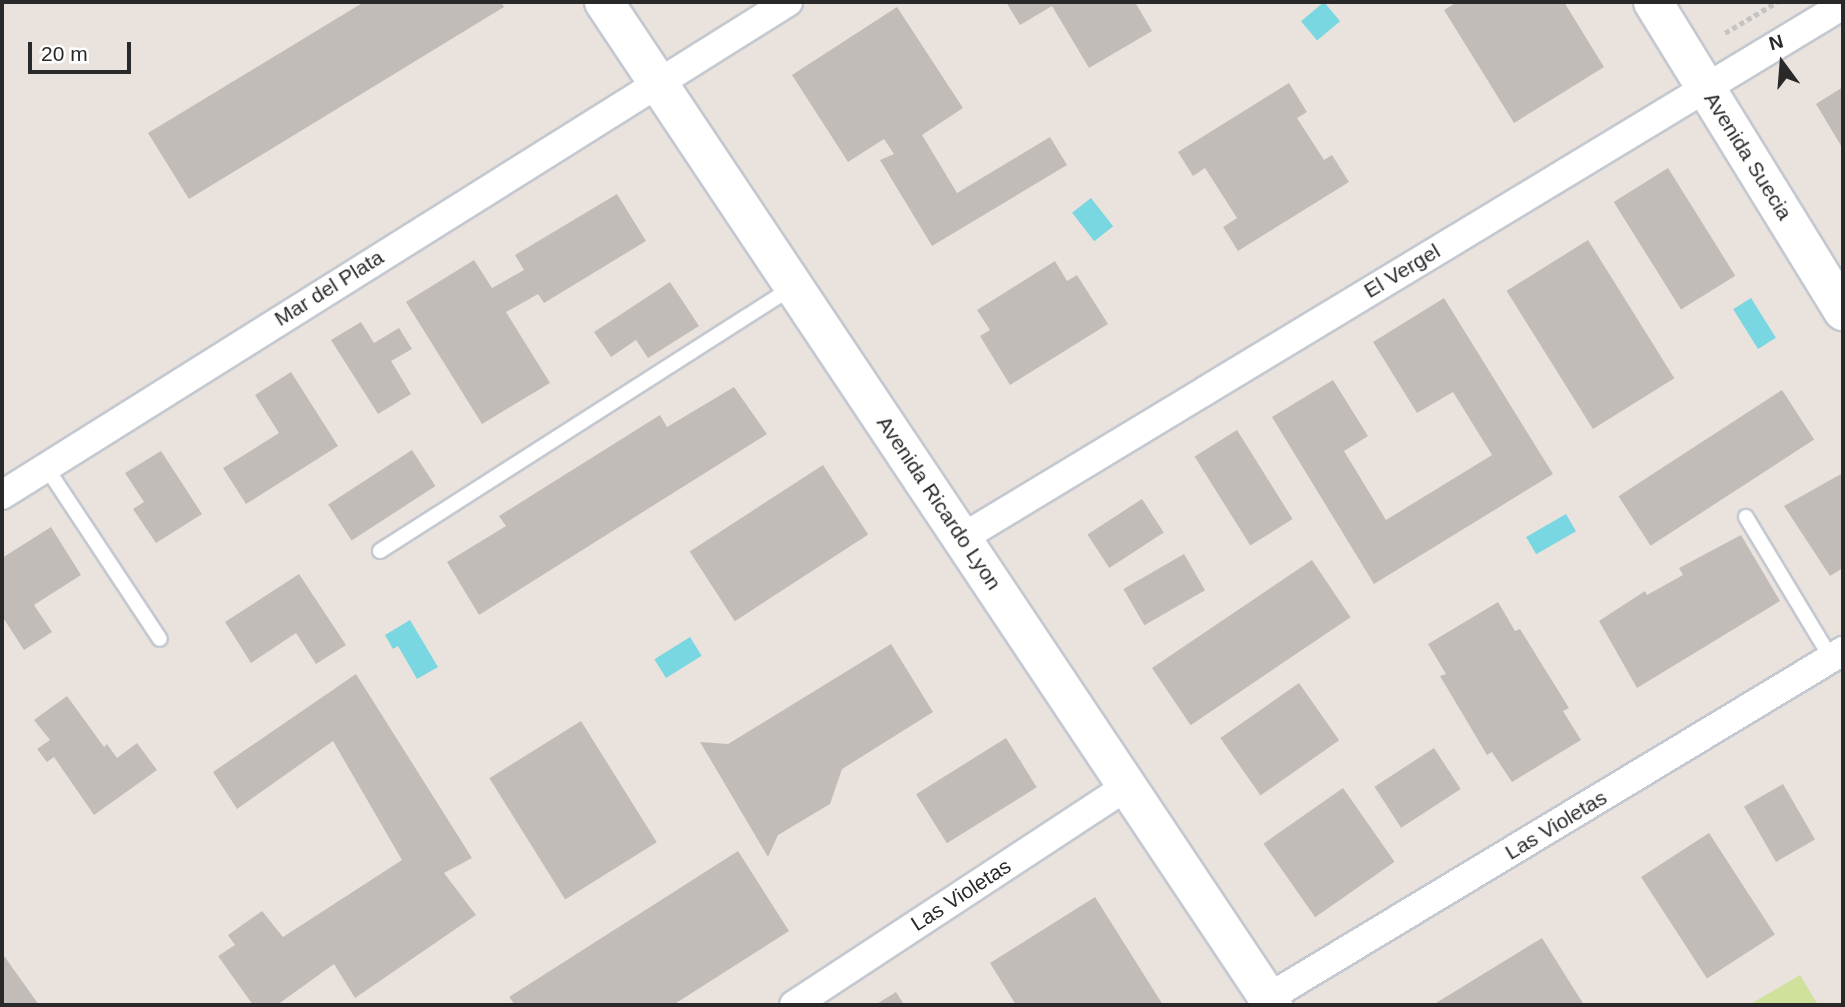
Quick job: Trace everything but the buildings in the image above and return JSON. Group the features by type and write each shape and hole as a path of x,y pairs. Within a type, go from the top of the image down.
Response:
{"street":[{"name":"Avenida Ricardo Lyon","path":"604,2 1271,1002"},
{"name":"Mar del Plata","path":"2,495 788,2"},
{"name":"Avenida Suecia","path":"1653,2 1843,310"},
{"name":"El Vergel","path":"961,538 1843,5"},
{"name":"Las Violetas","path":"1271,1002 1837,655"},
{"name":"Las Violetas","path":"794,1005 1127,786"}],"lane":[{"path":"380,551 794,286"},
{"path":"46,467 160,639"},
{"path":"1746,517 1837,655"}],"path":[{"path":"1725,33 1777,2"}],"green space":[{"path":"1800,975 1818,1005 1749,1005"}],"water":[{"path":"1324,2 1340,21 1317,40 1301,21"},
{"path":"1091,198 1113,226 1094,241 1072,213"},
{"path":"1751,298 1776,338 1758,349 1733,309"},
{"path":"1566,514 1576,531 1536,554 1526,537"},
{"path":"410,620 438,667 417,679 398,646 393,649 385,635"},
{"path":"690,637 702,656 666,678 654,659"}]}
